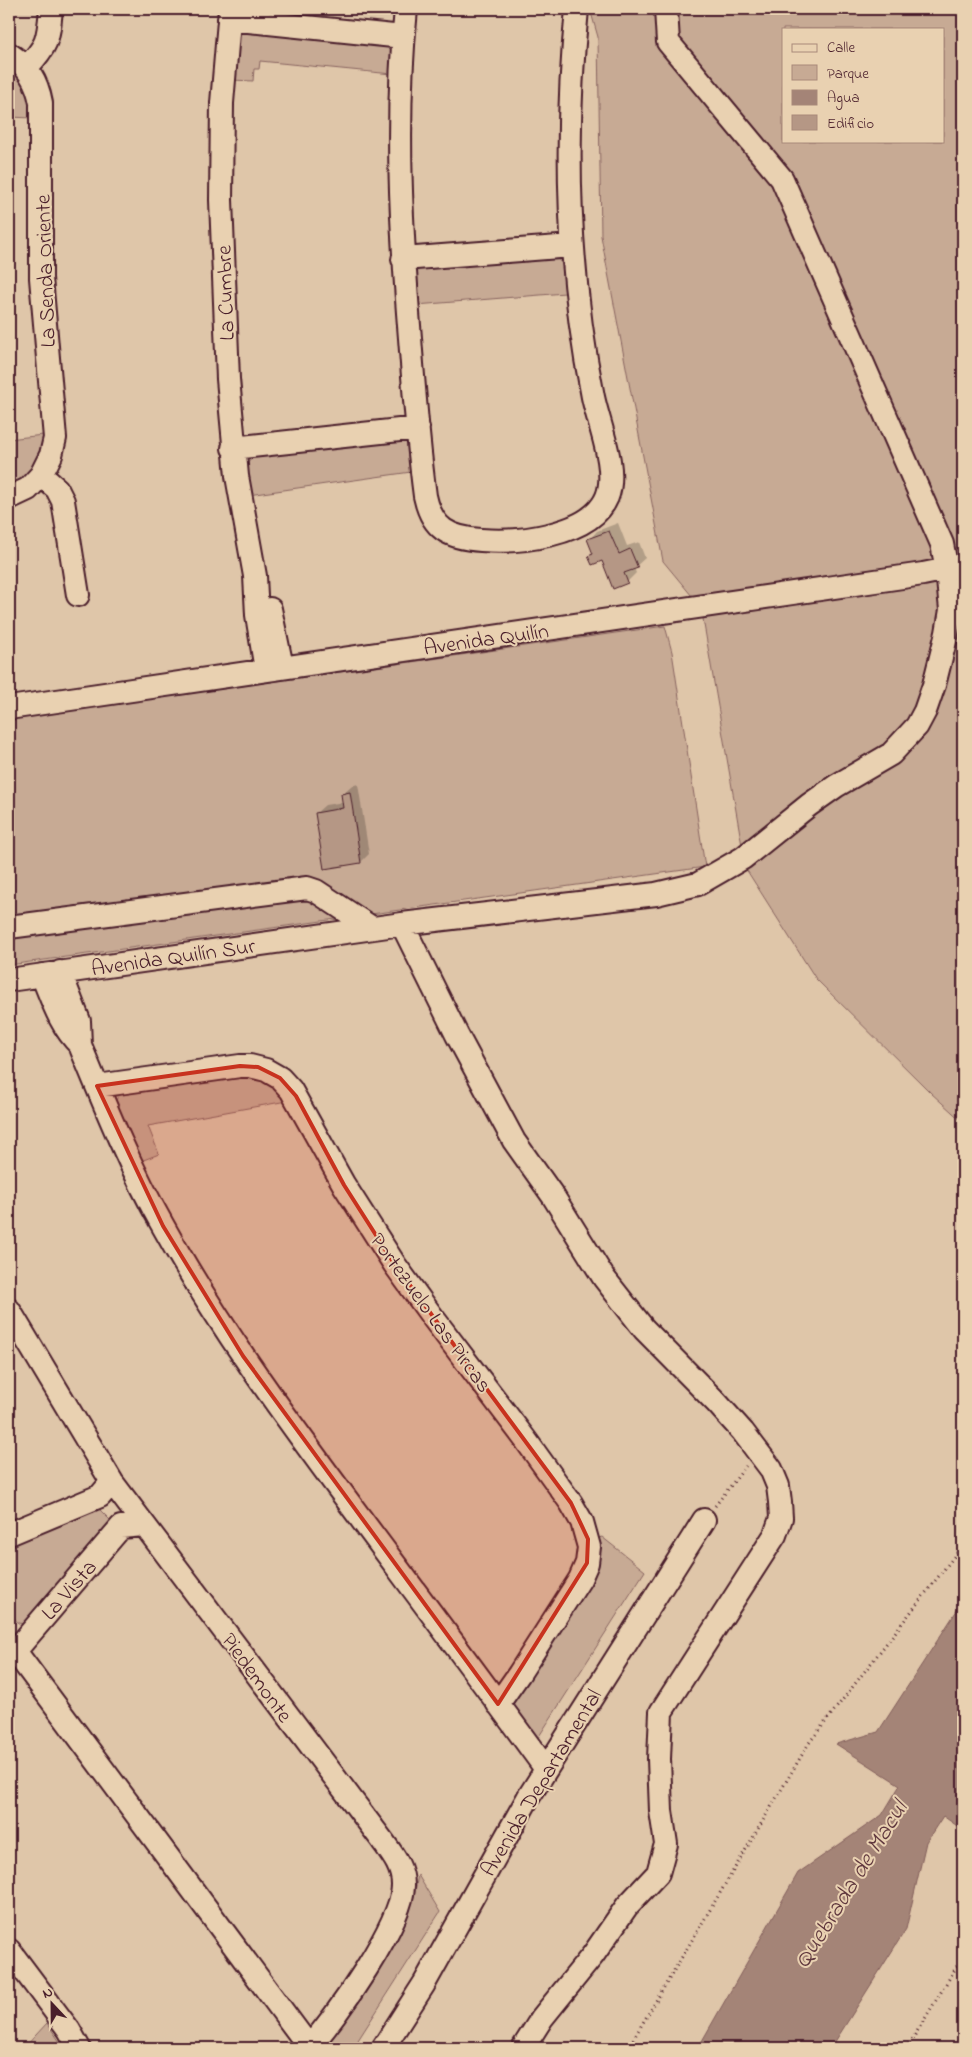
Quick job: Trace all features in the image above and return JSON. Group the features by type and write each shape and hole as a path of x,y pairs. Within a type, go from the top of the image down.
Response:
{"street":[{"path":"9,54 26,68 45,47 49,32 51,9"},
{"path":"406,9 403,37 399,154 404,259 418,428 427,506 436,524 444,531 455,537 487,541 542,536 586,520 602,506 610,488 610,470 587,364 572,246 568,146 577,9"},
{"name":"Avenida Quilín Sur","path":"9,980 402,924 656,894 698,884 743,858 809,805 836,786 891,754 917,726 925,711 955,634 951,610 955,568 942,544 782,179 668,42 666,9"},
{"path":"229,14 403,37"},
{"name":"La Cumbre","path":"229,14 222,103 220,200 225,325 233,448 255,576 271,611 274,669"},
{"name":"La Senda Oriente","path":"26,68 37,85 41,103 41,278 55,438 51,455 42,475"},
{"path":"404,259 572,246"},
{"path":"233,448 418,428"},
{"path":"9,498 28,489 42,475 56,488 63,501 78,595"},
{"name":"Avenida Quilín","path":"9,708 955,568"},
{"path":"9,927 307,888 316,891 372,928"},
{"path":"402,924 457,1035 514,1141 553,1196 604,1278 644,1329 716,1402 757,1451 771,1469 778,1486 781,1518 775,1536 661,1712 659,1759 661,1811 666,1844 658,1873 627,1906 593,1955 542,2018 523,2048"},
{"path":"51,974 79,1021 80,1044 149,1201 191,1275 313,1454 546,1769"},
{"name":"Portezuelo Las Pircas","path":"97,1086 240,1066 258,1067 280,1078 296,1096 344,1185 391,1258 434,1319 540,1459 578,1514 588,1539 589,1555 587,1562 570,1595 520,1674 498,1704"},
{"name":"Piedemonte","path":"9,1310 106,1489 144,1525 382,1840 400,1869 403,1895 394,1919 351,1992 310,2047 11,1642"},
{"path":"9,1534 106,1489 121,1527 144,1525"},
{"name":"Avenida Departamental","path":"383,2048 424,1984 546,1769 704,1520"},
{"name":"La Vista","path":"11,1642 121,1527"},
{"path":"9,1950 69,2030 79,2048"}],"path":[{"path":"704,1520 757,1451"},
{"path":"628,2048 809,1743 963,1545"},
{"path":"907,2048 963,1956"}],"highlighted area":[{"path":"240,1066 258,1067 280,1078 296,1096 344,1185 395,1265 571,1503 588,1539 587,1563 498,1704 243,1356 163,1226 97,1086"}],"green space":[{"path":"590,9 963,9 963,1122 931,1093 816,979 746,869 701,607 663,561 601,236 598,37"},
{"path":"242,30 391,46 393,49 392,74 260,61 259,69 254,69 253,81 232,80 239,32"},
{"path":"9,66 27,86 33,118 9,117"},
{"path":"556,257 562,264 565,293 416,305 416,272 421,267"},
{"path":"43,435 41,452 35,466 24,478 9,487 9,439"},
{"path":"404,438 413,442 418,471 248,495 246,465 253,457"},
{"path":"665,626 672,652 705,867 9,965 9,719"},
{"path":"249,1075 273,1085 287,1101 148,1126 159,1154 141,1161 116,1106 120,1094"},
{"path":"97,1507 110,1520 111,1525 25,1624 18,1623 9,1611 9,1540"},
{"path":"602,1537 645,1571 536,1741 512,1708 514,1698 596,1539"},
{"path":"418,1875 440,1912 353,2048 327,2048 326,2046 414,1897"},
{"path":"47,2023 64,2048 24,2048"}],"water":[{"name":"Quebrada de Macul","path":"963,1601 963,1830 943,1816 926,1842 906,1929 831,2048 698,2048 798,1873 882,1815 900,1785 836,1744 878,1732"}],"building":[{"path":"609,531 619,554 630,549 638,568 624,573 628,583 613,589 602,561 592,565 588,556 593,554 587,539"},
{"path":"350,792 361,863 324,869 315,813 343,808 341,794"}]}
